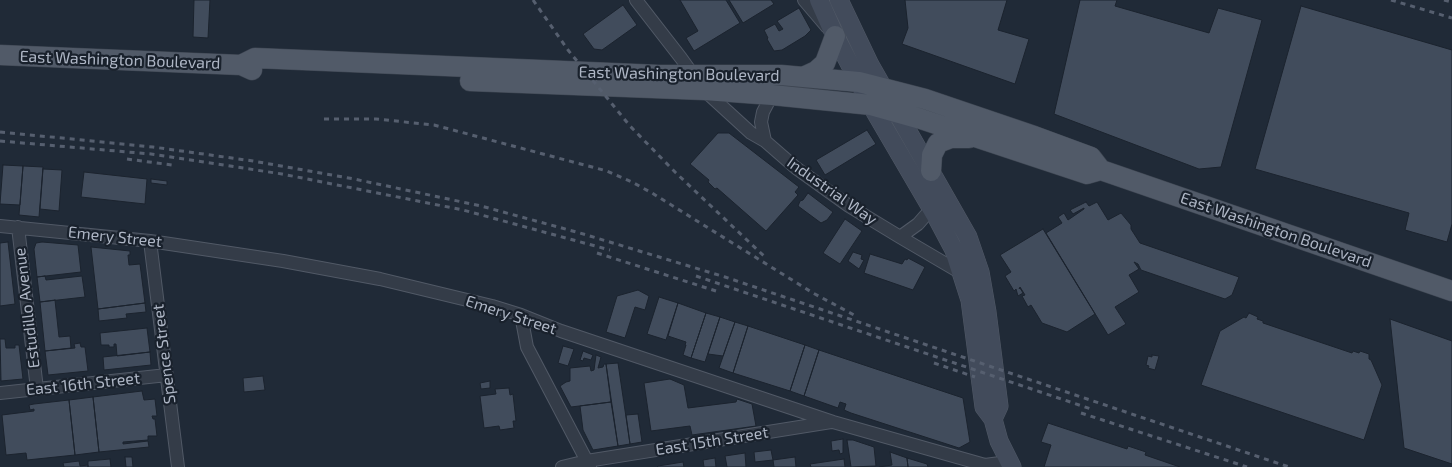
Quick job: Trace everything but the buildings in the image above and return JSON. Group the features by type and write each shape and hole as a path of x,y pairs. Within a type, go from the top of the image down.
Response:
{"main road":[{"path":"819,0 835,36 871,105 932,208 954,250 971,273"},
{"path":"839,0 882,87 968,237 971,273 970,300 984,408 993,419 999,441 1010,464"},
{"path":"803,77 816,71 825,63 835,36"},
{"name":"East Washington Boulevard","path":"0,55 241,65 255,72 698,83 772,95 871,105 1087,174 1101,170 1452,291"},
{"name":"East Washington Boulevard","path":"698,83 755,75 859,82 925,99 1092,157 1101,170"},
{"path":"930,171 932,155 938,143 951,138 979,139"}],"street":[{"name":"Industrial Way","path":"636,0 698,83 751,132 826,190 900,237 971,273"},
{"path":"804,0 835,36"},
{"path":"765,141 761,122 763,112 772,95"},
{"path":"900,237 918,224 932,208"},
{"name":"Emery Street","path":"0,226 150,241 283,261 380,279 492,306 521,315 561,331 833,422 985,465 1010,464"},
{"name":"Estudillo Avenue","path":"18,227 37,389"},
{"name":"Spence Street","path":"150,241 178,467"},
{"path":"521,315 527,347 588,464"},
{"name":"East 16th Street","path":"0,393 167,375"},
{"name":"East 15th Street","path":"562,467 833,422"}],"railway":[{"path":"533,0 568,50 630,126 676,173 765,257"},
{"path":"1391,0 1452,18"},
{"path":"1444,0 1452,2"},
{"path":"324,119 376,119 434,125 607,171 652,193 813,293 854,315"},
{"path":"0,132 153,147 253,161 354,179 481,206 580,233 725,277 1289,467"},
{"path":"0,141 151,154 282,174 463,210 610,250"},
{"path":"127,159 172,165"},
{"path":"597,253 716,291"},
{"path":"696,276 1094,410"},
{"path":"934,363 975,377"},
{"path":"1081,413 1247,467"}]}
